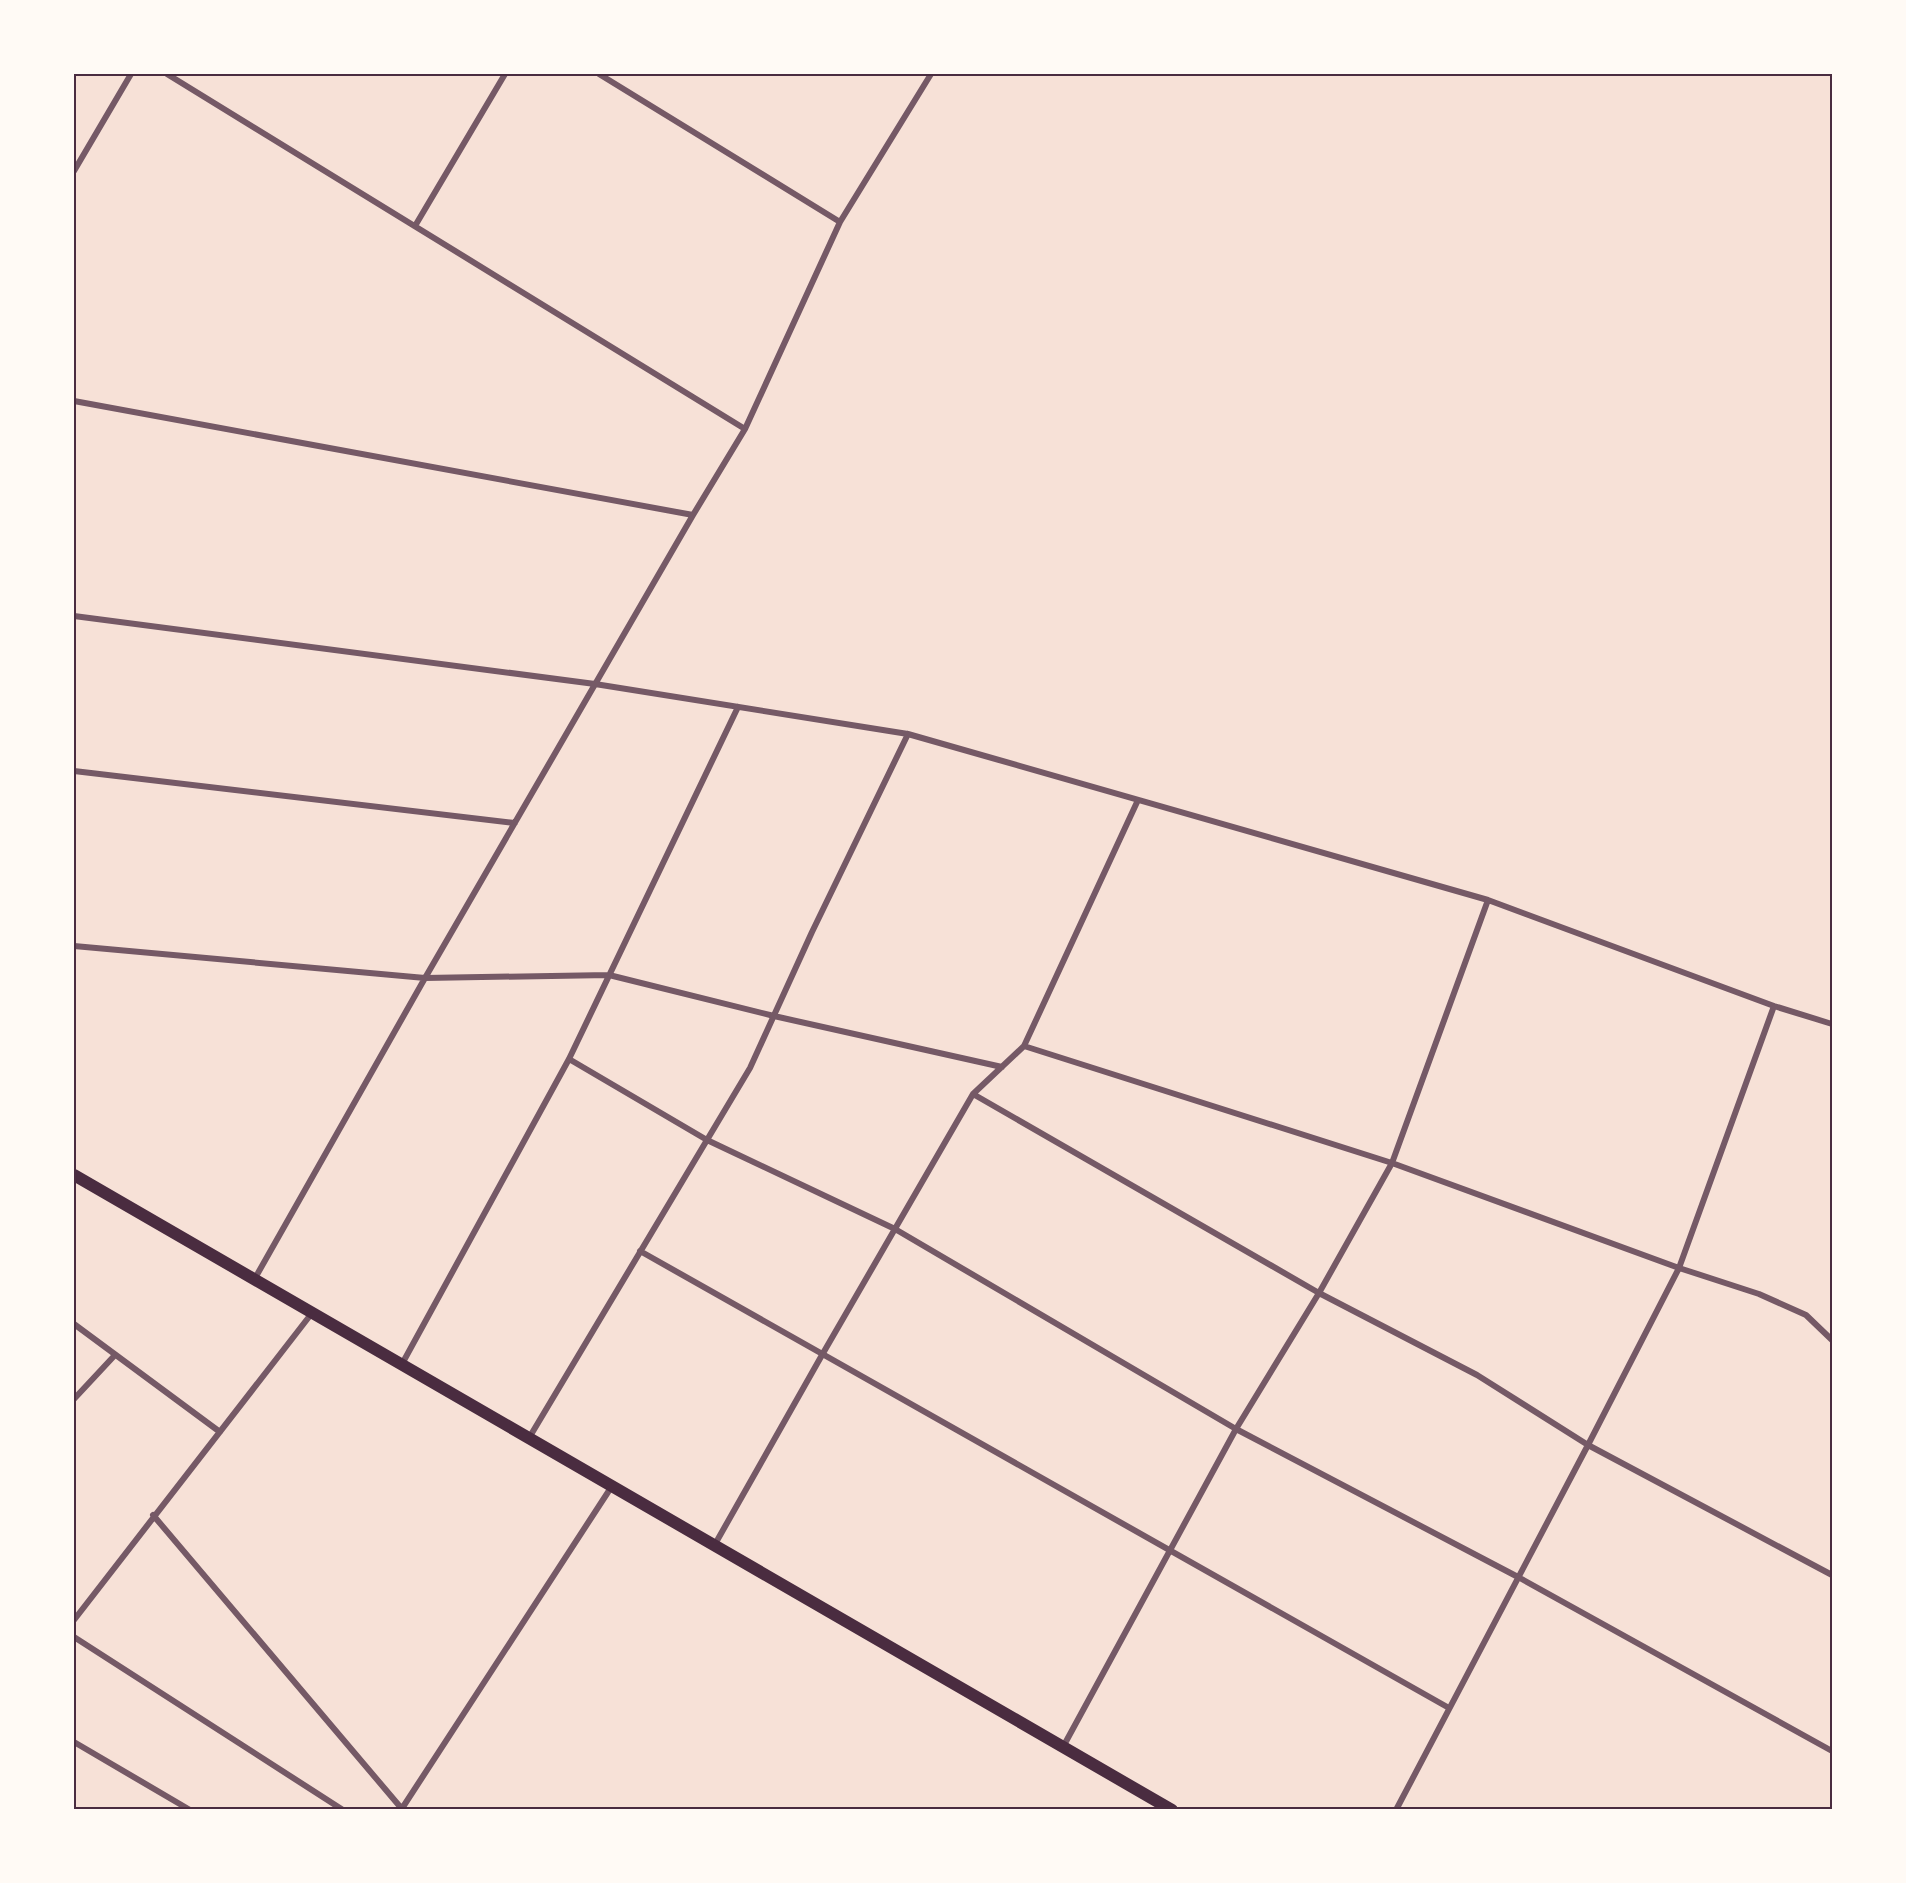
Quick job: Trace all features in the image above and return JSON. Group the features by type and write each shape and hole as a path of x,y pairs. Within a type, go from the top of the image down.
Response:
{"main road":[{"path":"74,1175 1172,1809"}],"street":[{"path":"74,171 131,74"},
{"path":"167,74 745,429"},
{"path":"415,226 506,74"},
{"path":"599,74 840,222"},
{"path":"254,1280 425,978 745,429 840,222 930,74"},
{"path":"74,152 82,157"},
{"path":"74,401 693,515"},
{"path":"74,616 595,684 908,734 1488,900 1774,1006 1833,1024"},
{"path":"401,1365 569,1059 738,707"},
{"path":"529,1438 750,1068 812,932 908,734"},
{"path":"74,771 515,823"},
{"path":"714,1546 973,1094 1024,1046 1138,800"},
{"path":"1063,1747 1236,1429 1319,1293 1392,1163 1488,900"},
{"path":"74,946 425,978 609,975 774,1016 1002,1067"},
{"path":"1396,1809 1679,1268 1774,1006"},
{"path":"1024,1046 1392,1163 1679,1268 1759,1294 1806,1315 1833,1340"},
{"path":"569,1059 707,1140 895,1229 1236,1429 1518,1577 1833,1751"},
{"path":"973,1094 1319,1293 1477,1375 1588,1445 1833,1575"},
{"path":"640,1251 1449,1708"},
{"path":"74,1620 153,1515 312,1313"},
{"path":"74,1324 220,1432"},
{"path":"74,1399 115,1355"},
{"path":"153,1515 401,1809 612,1486"},
{"path":"74,1637 343,1809"},
{"path":"74,1742 190,1809"}]}
